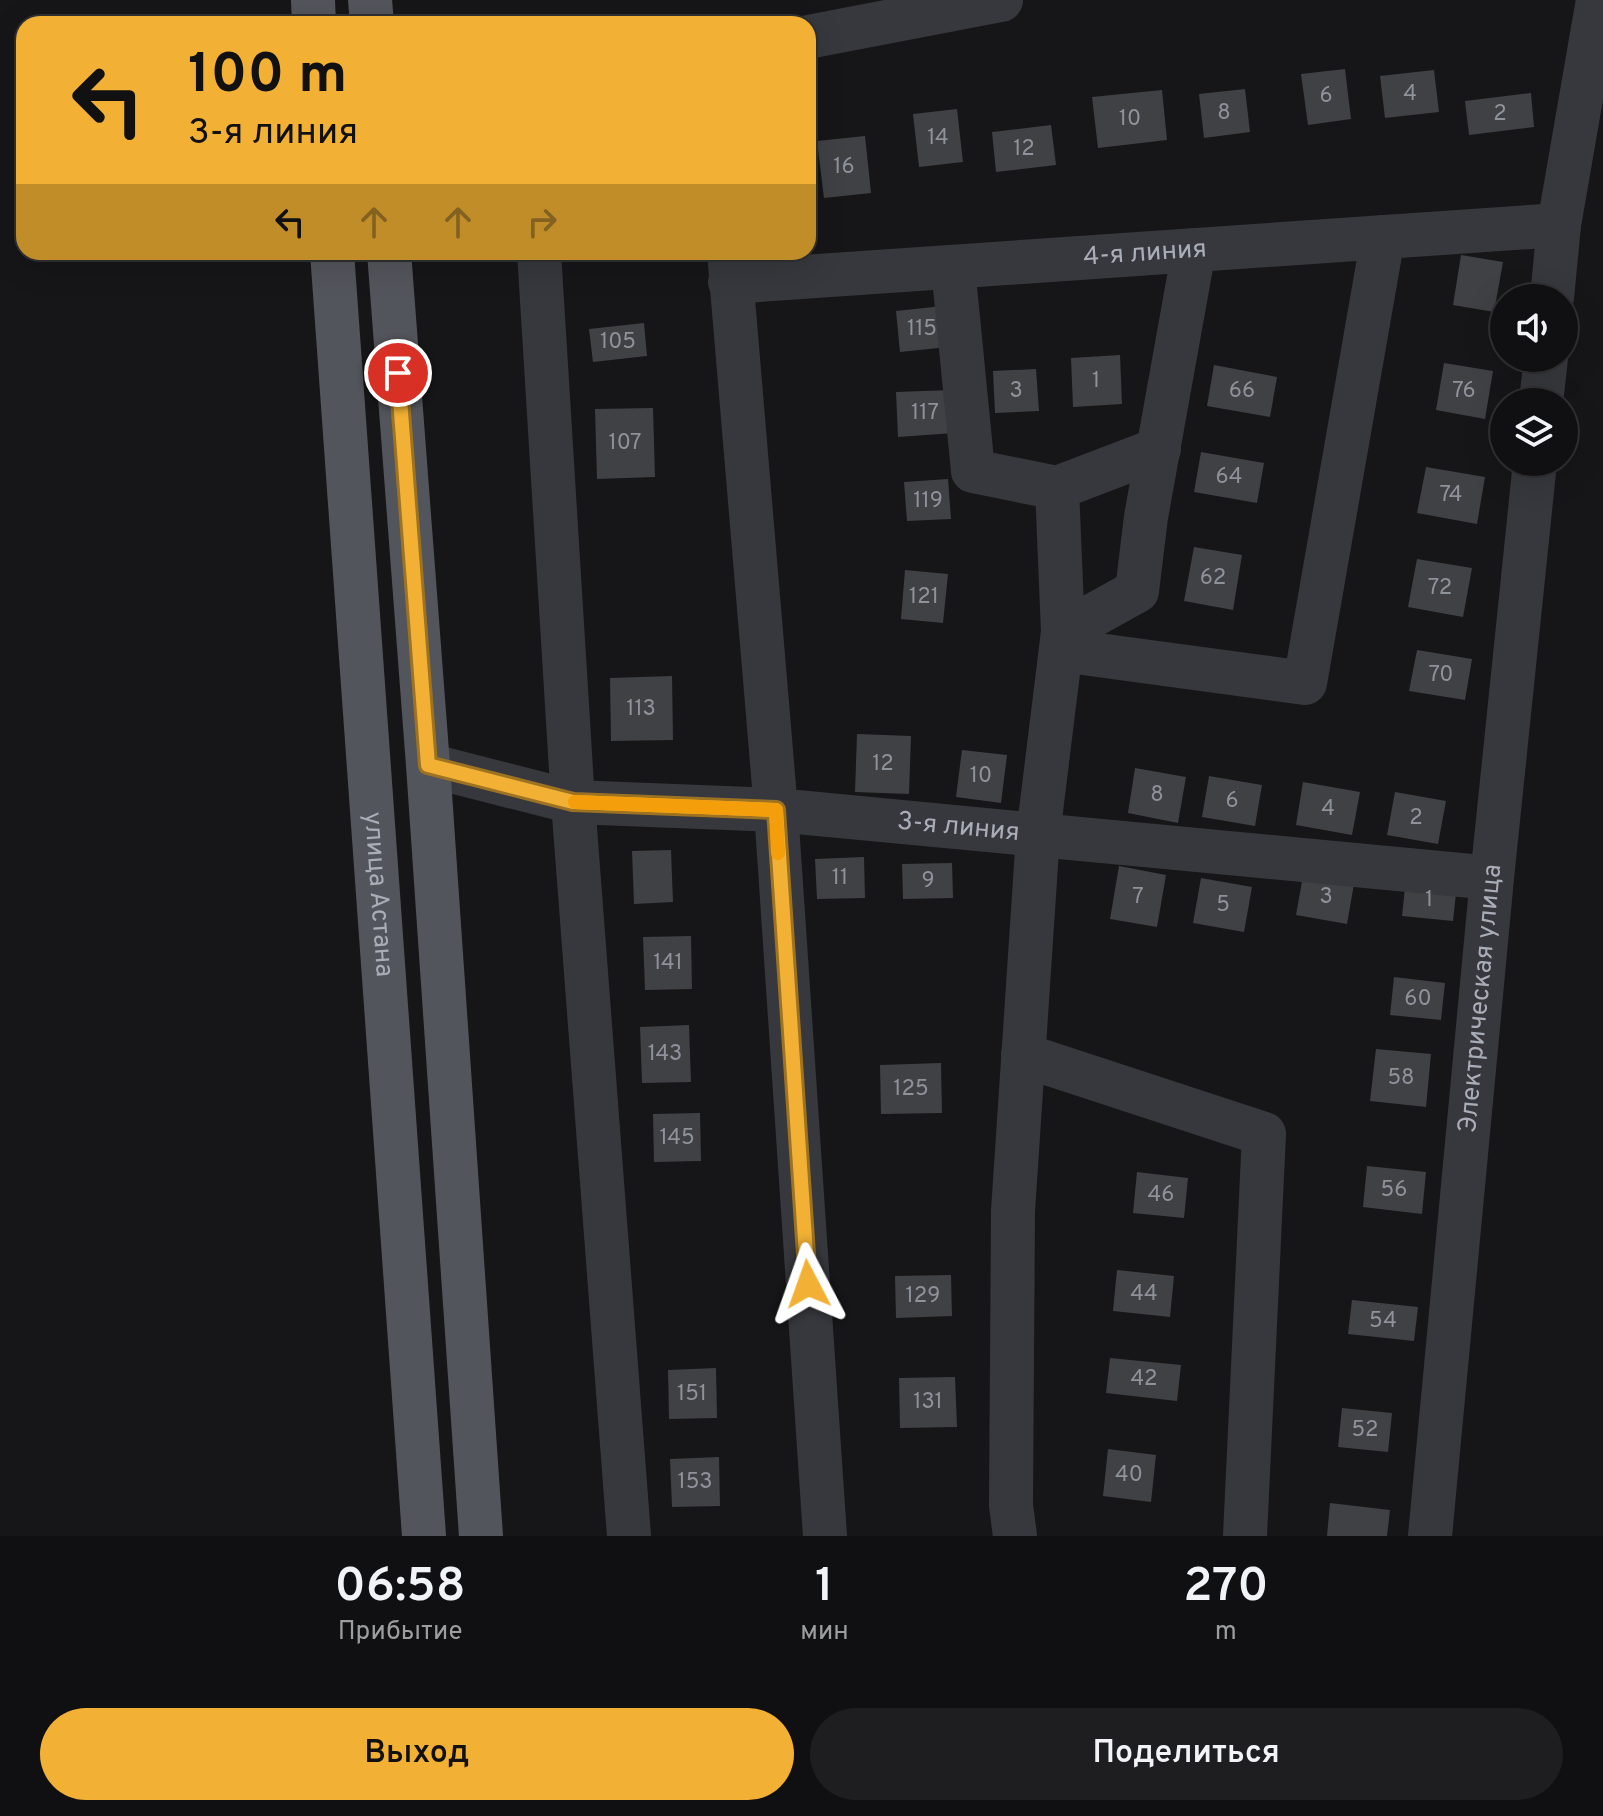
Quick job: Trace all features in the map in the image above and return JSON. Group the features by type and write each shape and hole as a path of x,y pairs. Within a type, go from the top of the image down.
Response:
{"main road":[{"name":"улица Астана","path":"333,260 424,1536"},
{"path":"390,260 481,1536"}],"street":[{"path":"816,35 1001,0"},
{"path":"1553,284 1559,225 1598,0"},
{"name":"4-я линия","path":"730,267 953,267 1559,225"},
{"path":"1062,641 1305,683 1383,237"},
{"path":"1062,641 1137,591 1194,250"},
{"path":"539,260 573,802 629,1536"},
{"path":"730,267 776,810 825,1536"},
{"path":"953,267 973,471 1057,488 1159,449"},
{"name":"Электрическая улица","path":"1430,1536 1534,476"},
{"path":"1015,1536 1011,1505 1013,1211 1038,835 1062,641 1057,488"},
{"name":"3-я линия","path":"428,765 573,802 776,810 1492,878"},
{"path":"1023,1055 1264,1134 1245,1536"}],"building":[{"path":"1345,69 1351,119 1308,125 1301,74"},
{"path":"1434,70 1439,112 1385,118 1380,76"},
{"path":"1245,89 1250,132 1204,138 1199,94"},
{"path":"1162,90 1167,140 1098,148 1092,97"},
{"path":"1531,93 1534,127 1469,135 1465,101"},
{"path":"957,109 963,162 919,167 913,114"},
{"path":"1051,125 1056,165 996,172 992,132"},
{"path":"865,136 871,193 824,198 817,141"},
{"path":"1461,255 1503,262 1499,284 1490,284 1490,311 1453,305"},
{"path":"943,306 948,347 900,352 896,311"},
{"path":"644,323 647,356 593,362 589,329"},
{"path":"1120,355 1122,404 1073,407 1071,358"},
{"path":"1444,363 1493,372 1485,419 1436,410"},
{"path":"1214,365 1277,377 1270,417 1207,406"},
{"path":"1036,369 1039,411 995,413 993,371"},
{"path":"952,390 954,433 898,437 896,392"},
{"path":"653,408 655,477 597,479 595,409"},
{"path":"1201,452 1264,463 1257,503 1194,492"},
{"path":"1426,467 1485,477 1477,524 1417,513"},
{"path":"948,479 951,519 907,521 904,482"},
{"path":"1194,547 1242,555 1233,610 1184,601"},
{"path":"1417,559 1472,568 1463,617 1408,607"},
{"path":"905,570 948,574 943,623 901,619"},
{"path":"1417,650 1472,659 1465,700 1409,691"},
{"path":"672,676 673,740 611,741 610,678"},
{"path":"857,734 911,736 909,794 855,792"},
{"path":"962,750 1007,755 1001,803 956,797"},
{"path":"1135,768 1186,777 1178,823 1128,813"},
{"path":"1209,776 1262,785 1255,826 1202,817"},
{"path":"1303,782 1360,792 1352,835 1296,825"},
{"path":"1395,792 1446,801 1438,844 1387,835"},
{"path":"671,850 673,902 634,904 632,851"},
{"path":"864,857 865,898 817,899 815,859"},
{"path":"952,863 953,898 903,899 902,864"},
{"path":"1119,866 1166,875 1157,927 1110,919"},
{"path":"1304,870 1355,878 1347,924 1296,915"},
{"path":"1201,878 1252,887 1244,932 1193,923"},
{"path":"1406,878 1457,884 1453,921 1402,916"},
{"path":"691,936 692,989 645,990 643,937"},
{"path":"1394,977 1445,983 1441,1020 1390,1015"},
{"path":"689,1025 691,1082 642,1083 640,1027"},
{"path":"1376,1049 1431,1054 1426,1107 1370,1101"},
{"path":"941,1063 942,1113 881,1114 880,1065"},
{"path":"700,1113 701,1161 654,1162 653,1114"},
{"path":"1367,1166 1426,1172 1422,1214 1363,1207"},
{"path":"1137,1172 1188,1178 1184,1218 1133,1213"},
{"path":"1117,1270 1174,1276 1170,1317 1113,1311"},
{"path":"951,1275 952,1316 896,1318 895,1276"},
{"path":"1352,1300 1418,1307 1414,1341 1348,1334"},
{"path":"1110,1358 1181,1365 1177,1401 1106,1393"},
{"path":"716,1368 717,1418 669,1419 668,1370"},
{"path":"955,1377 957,1427 900,1428 899,1378"},
{"path":"1342,1408 1392,1413 1388,1452 1338,1447"},
{"path":"1108,1449 1156,1455 1151,1502 1103,1496"},
{"path":"719,1457 720,1506 672,1507 670,1459"},
{"path":"1330,1503 1390,1510 1387,1536 1327,1536"}],"slow traffic":[{"path":"575,802 776,810 778,853"}],"route":[{"path":"398,373 428,765 573,802 776,810 808,1284"}]}
